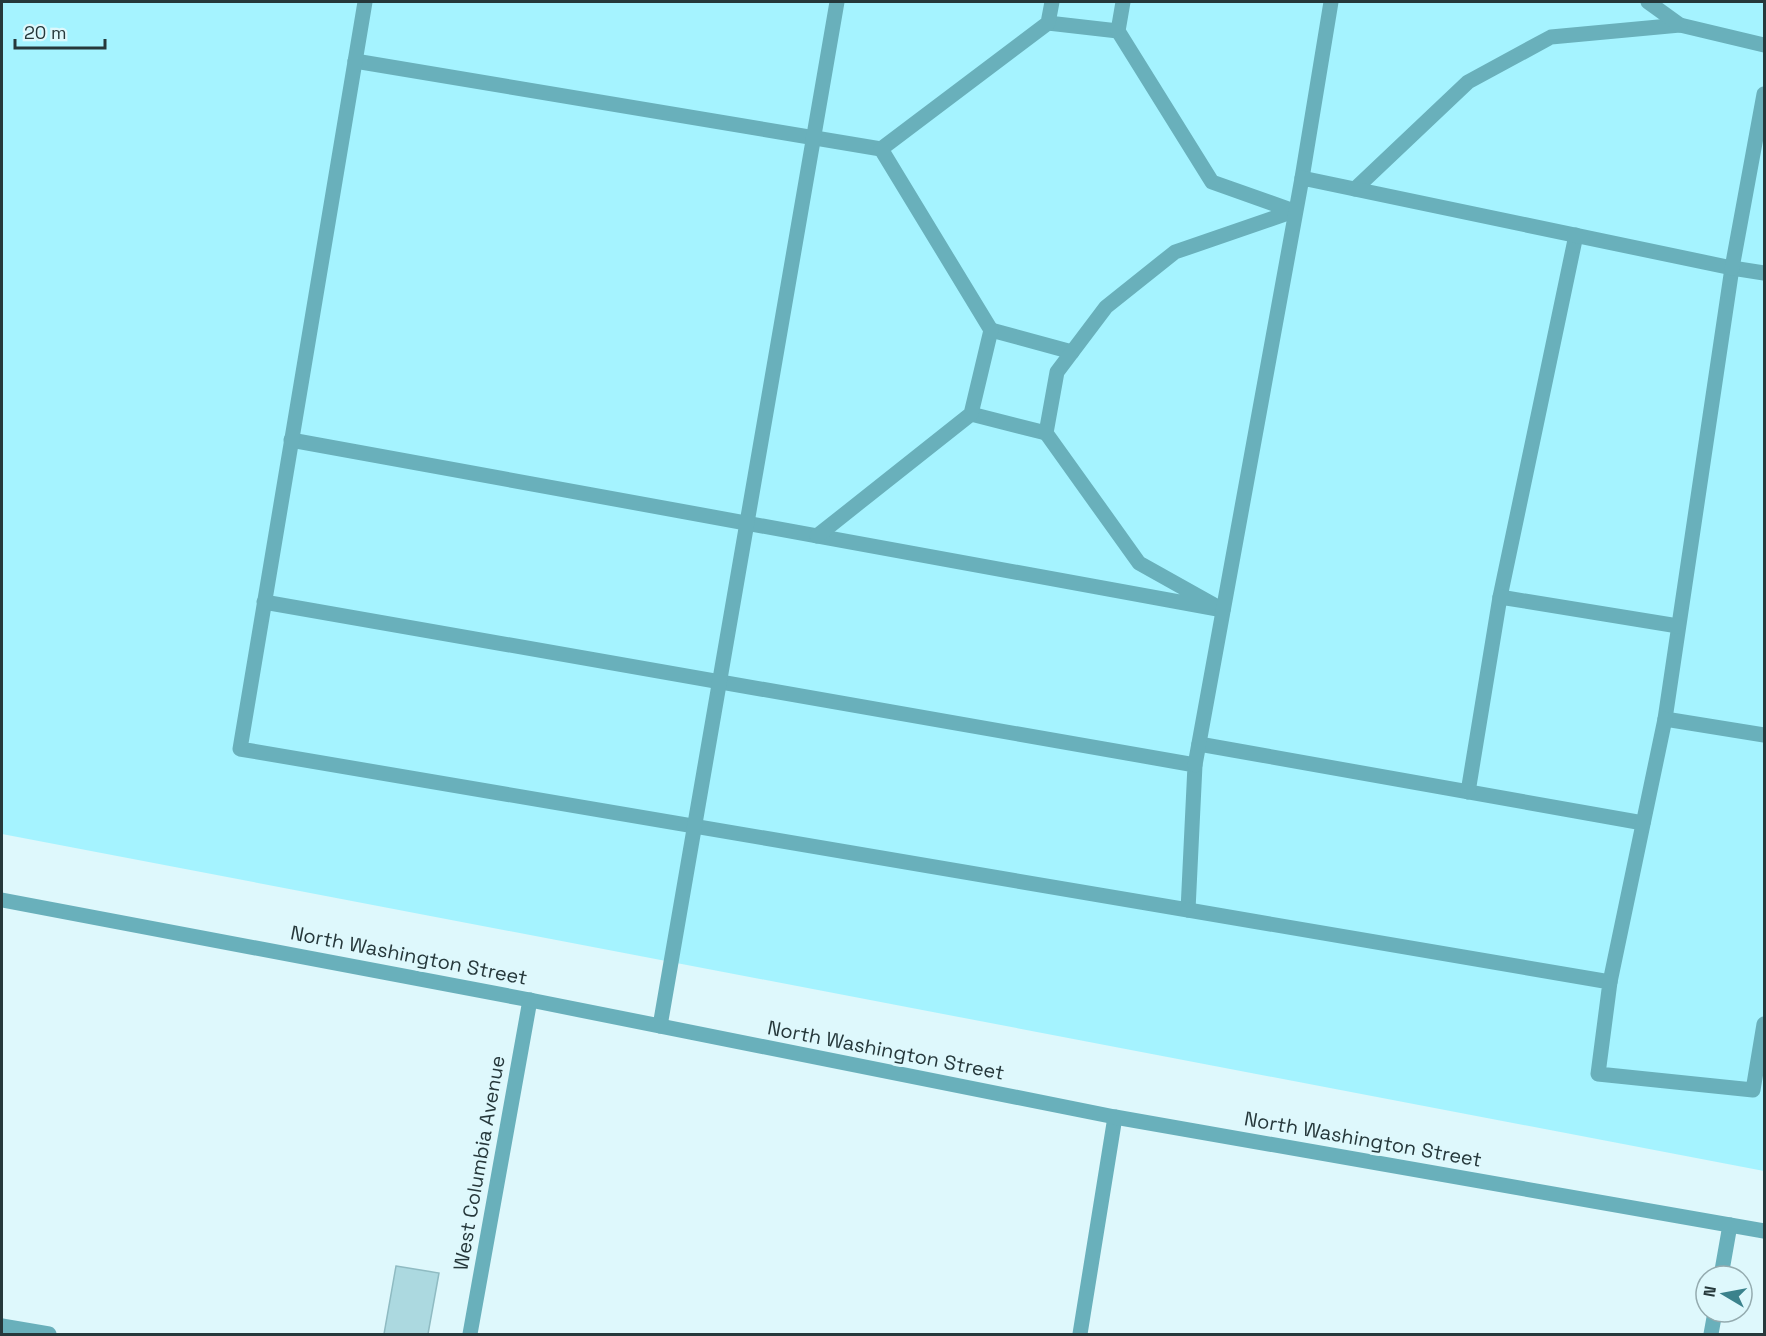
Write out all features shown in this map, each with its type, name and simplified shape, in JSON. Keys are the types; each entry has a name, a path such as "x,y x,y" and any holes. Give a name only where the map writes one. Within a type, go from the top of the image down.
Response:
{"street":[{"path":"365,2 240,749 1610,982"},
{"path":"660,1026 837,2"},
{"path":"355,61 882,149 1048,23 1052,2"},
{"path":"1123,2 1118,31 1212,182 1294,211"},
{"path":"1188,910 1195,765 1294,211 1302,178 1331,2"},
{"path":"1648,2 1680,25"},
{"path":"1048,23 1118,31"},
{"path":"1355,189 1468,82 1551,37 1680,25 1764,45"},
{"path":"1764,94 1732,268 1665,719 1610,982 1598,1074 1753,1090 1764,1024"},
{"path":"882,149 991,330 1072,352"},
{"path":"1302,178 1764,273"},
{"path":"1046,433 1057,372 1106,307 1174,252 1294,211"},
{"path":"1468,792 1500,597 1576,235"},
{"path":"817,536 971,414 991,330"},
{"path":"971,414 1046,433 1139,563 1223,610"},
{"path":"291,440 1223,610"},
{"path":"1500,597 1678,626"},
{"path":"264,602 1195,765"},
{"path":"1665,719 1764,735"},
{"path":"1199,744 1643,823"},
{"name":"North Washington Street","path":"2,900 530,1000 1115,1117 1764,1231"},
{"name":"West Columbia Avenue","path":"470,1335 530,1000"},
{"path":"1080,1335 1115,1117"},
{"path":"1723,1264 1730,1225"},
{"path":"2,1326 49,1335"}],"shaded area":[{"path":"2,2 1764,2 1764,1171 2,834"}],"building":[{"path":"396,1266 439,1273 428,1334 384,1334"}]}
